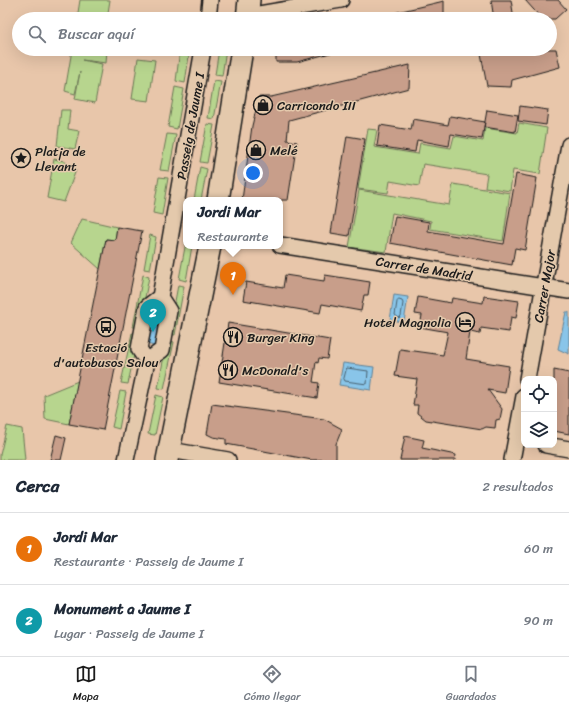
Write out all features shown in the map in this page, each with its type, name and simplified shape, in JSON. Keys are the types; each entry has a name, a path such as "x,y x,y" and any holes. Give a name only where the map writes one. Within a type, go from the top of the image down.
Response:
{"street":[{"path":"209,12 210,0"},
{"path":"248,12 341,0"},
{"name":"Passeig de Jaume I","path":"160,297 202,56"},
{"path":"218,197 241,56"},
{"name":"Carrer Major","path":"528,376 543,287 566,181 569,145"},
{"name":"Carrer de Madrid","path":"283,245 569,291"},
{"path":"209,249 168,455 228,460"},
{"path":"126,460 147,361 162,350 169,311 160,297 147,307 139,349 147,361"},
{"path":"512,460 520,440 523,412"},
{"path":"557,447 569,449"}],"green space":[{"path":"80,0 110,0 108,12 78,12"},
{"path":"71,56 106,56 106,63 82,60 102,64 95,103 75,99 80,72 75,94 65,91"},
{"path":"179,56 189,56 185,83 176,81"},
{"path":"218,56 225,56 222,76 215,75"},
{"path":"138,58 155,60 149,101 132,99"},
{"path":"214,81 221,82 214,119 208,118"},
{"path":"175,87 184,89 177,129 168,127"},
{"path":"61,110 70,110 68,129 79,131 75,149 57,146"},
{"path":"519,123 547,128 540,174 513,170 510,191 485,187 487,174 423,164 419,186 390,181 388,193 358,189 368,129 377,130 374,147 418,154 420,143 451,148 454,136 483,141 485,128 517,133"},
{"path":"207,124 214,125 207,163 200,162"},
{"path":"167,134 176,135 169,171 160,170"},
{"path":"54,159 64,161 76,170 64,202 47,198"},
{"path":"200,167 207,169 202,197 195,197"},
{"path":"159,177 168,178 162,215 153,213"},
{"path":"453,184 510,193 503,241 430,229 431,221 392,213 386,252 349,247 359,190 449,205"},
{"path":"82,219 117,227 115,240 106,239 100,269 71,243"},
{"path":"150,235 156,237 150,270 144,269"},
{"path":"185,249 191,249 186,281 179,279"},
{"path":"143,275 149,277 139,328 133,327"},
{"path":"178,285 184,286 175,335 169,334"},
{"path":"132,333 138,335 128,384 121,383"},
{"path":"167,340 174,342 164,389 158,388"},
{"path":"78,381 69,424 45,419 44,395"},
{"path":"120,391 126,392 119,429 112,427"},
{"path":"156,395 163,397 155,435 148,434"},
{"path":"7,426 22,429 25,460 0,460"}],"water":[{"path":"394,295 408,297 404,322 390,320"},
{"path":"566,312 569,312 569,354 558,349"},
{"path":"151,320 160,322 155,346 146,344"},
{"path":"343,363 374,367 371,390 339,385"}],"building":[{"path":"491,0 511,0 513,12 493,12"},
{"path":"525,0 558,0 566,9 557,17 557,12 536,12"},
{"path":"444,1 444,12 398,12"},
{"path":"557,54 560,67 512,80 511,87 487,86 481,56 557,56"},
{"path":"276,56 319,56 297,62 276,62"},
{"path":"410,65 409,88 289,120 287,140 297,142 288,200 283,200 283,197 242,197 252,126 259,97 271,97"},
{"path":"520,106 548,110 546,125 518,121"},
{"path":"487,110 518,115 515,132 484,127"},
{"path":"450,116 485,122 482,139 451,134 449,146 417,140 415,152 377,146 380,125 411,130 413,119 448,125"},
{"path":"347,136 365,139 349,236 331,233"},
{"path":"516,174 537,178 525,250 515,248 512,265 390,243 395,216 429,222 428,231 504,244"},
{"name":"Estació d'autobusos Salou","path":"117,227 142,231 103,430 69,424 106,239 115,240"},
{"path":"285,275 324,281 325,275 370,282 368,295 364,295 361,311 322,304 320,313 243,300 246,282 283,288"},
{"path":"484,296 519,301 516,318 511,317 509,332 481,328 480,334 470,332 466,359 509,366 505,393 488,390 502,409 500,419 496,420 495,428 486,427 482,429 426,420 417,413 418,405 413,405 417,379 395,376 400,349 443,355 448,332 420,327 422,315 415,314 418,297 451,303 452,298 483,303"},
{"path":"228,323 330,340 327,359 319,358 318,363 316,362 313,382 319,383 317,398 219,382"},
{"path":"554,370 569,373 569,434 557,432 557,376 554,376"},
{"path":"212,404 324,419 342,429 336,444 336,459 312,460 226,444 226,439 213,437 207,434"},
{"path":"56,435 66,438 61,460 50,460"},
{"path":"405,436 424,440 422,448 456,455 455,460 400,460"}],"place":[{"name":"Carricondo III","path":"263,105"},
{"name":"Melé","path":"256,150"},
{"name":"Platja de Llevant","path":"21,158"},
{"name":"Jordi Mar","path":"233,295"},
{"name":"Hotel Magnolia","path":"465,322"},
{"name":"Estació d'autobusos Salou","path":"106,327"},
{"name":"Monument a Jaume I","path":"153,332"},
{"name":"Burger King","path":"233,337"},
{"name":"McDonald's","path":"228,370"}]}
